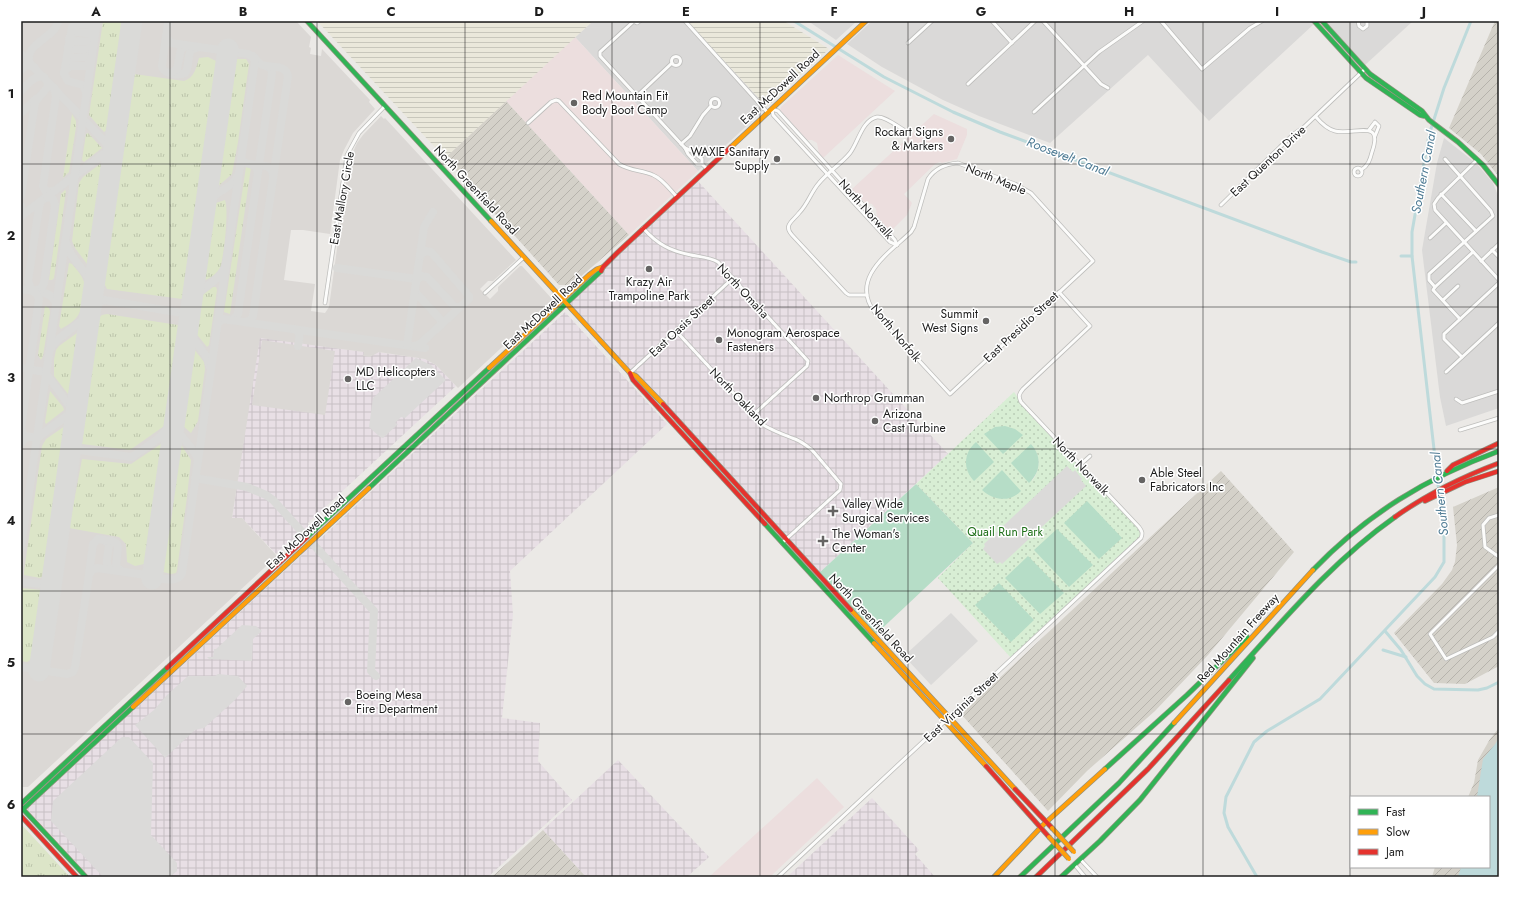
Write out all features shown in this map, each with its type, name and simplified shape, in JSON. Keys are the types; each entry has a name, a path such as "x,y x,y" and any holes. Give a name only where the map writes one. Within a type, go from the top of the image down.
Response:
{"main road":[{"name":"North Greenfield Road","path":"307,21 567,303 630,373 633,380 945,721 1074,865"},
{"name":"East McDowell Road","path":"22,808 600,273 604,267 643,228 866,21"},
{"path":"1314,21 1361,73 1385,92 1420,116 1424,116 1439,126 1477,160 1499,185"},
{"path":"1322,21 1365,69 1380,82 1422,111 1424,116"},
{"name":"East McDowell Road","path":"22,808 563,299 593,272 604,267"},
{"name":"North Greenfield Road","path":"630,373 636,376 1080,859"},
{"path":"459,396 463,400"},
{"path":"1445,473 1453,465 1499,443"},
{"name":"Red Mountain Freeway","path":"1020,877 1149,752 1324,558 1364,523 1422,484 1459,466 1499,451"},
{"path":"704,457 723,474 727,475"},
{"name":"Red Mountain Freeway","path":"1036,877 1148,769 1324,576 1345,556 1383,525 1413,505 1480,469 1499,463"},
{"path":"1432,496 1465,482 1499,471"},
{"path":"994,877 1046,822 1211,673 1293,591"},
{"path":"1061,877 1122,820 1148,791 1245,669 1263,643"},
{"path":"22,808 86,877"},
{"path":"21,816 77,877"}],"street":[{"path":"640,21 637,23 633,21 600,52 600,56 685,148 697,164 702,164"},
{"path":"685,21 768,113"},
{"path":"908,43 932,21"},
{"path":"992,21 1012,43"},
{"path":"968,84 1035,21"},
{"path":"1042,21 1101,84 1108,88"},
{"path":"1034,112 1084,65 1108,45 1121,38 1143,21"},
{"path":"1161,21 1202,69 1250,28 1262,21"},
{"path":"1358,21 1358,26 1363,29 1367,26 1367,21"},
{"path":"637,96 672,63"},
{"name":"East Quenton Drive","path":"1221,205 1280,147 1316,117 1365,69"},
{"path":"528,123 551,102 556,100 563,104 619,164 628,169 652,174 677,197"},
{"name":"East Mallory Circle","path":"325,302 347,155 359,132 385,106"},
{"path":"681,144 690,136 703,115 711,106"},
{"name":"North Norwalk","path":"897,245 890,242 865,215 830,172 778,111 772,109 773,115 830,172 869,211 895,240 897,245"},
{"path":"830,172 851,152 864,127 871,120 877,117 885,119 904,130"},
{"name":"East Quenton Drive","path":"1316,117 1328,128 1335,131 1369,130 1375,122 1377,123 1378,126 1375,136 1376,142 1368,164 1361,170"},
{"path":"1369,130 1375,136"},
{"path":"685,148 692,151 702,159 702,164 707,169"},
{"path":"1445,159 1491,211 1493,216 1429,274 1429,280 1435,287 1434,290 1460,319"},
{"path":"1462,357 1444,339 1444,334 1499,281 1435,210 1434,204 1441,194 1477,160"},
{"name":"North Maple","path":"897,245 911,232 914,227 928,179 932,173 942,166 953,164 964,165 1024,188 1036,198 1093,260"},
{"name":"North Norfolk","path":"830,172 815,188 802,210 789,224 789,232 846,293 849,295 867,295 871,308 875,313 950,394"},
{"path":"1441,194 1476,231"},
{"path":"865,215 869,211"},
{"path":"1430,238 1446,222"},
{"name":"North Omaha","path":"643,228 653,239 668,248 680,253 714,260 733,278 808,361 808,364 753,415"},
{"path":"1481,261 1499,244"},
{"path":"867,295 868,280 873,268 897,245"},
{"path":"1492,250 1499,257"},
{"path":"1435,287 1473,252"},
{"path":"485,293 524,257"},
{"name":"East Presidio Street","path":"950,394 1093,260"},
{"name":"East Oasis Street","path":"630,373 733,278"},
{"path":"1443,300 1458,286"},
{"name":"North Norwalk","path":"1059,292 1090,326 1023,389 1018,397 1080,465 1139,526 1142,531 1142,535"},
{"path":"1446,372 1499,323"},
{"name":"North Oakland","path":"676,332 753,415 770,430 793,438 812,450 841,484 840,490 786,539"},
{"path":"1456,399 1462,403 1499,391"},
{"path":"1460,430 1499,418"},
{"path":"1080,465 1090,456"},
{"path":"1499,515 1489,518 1484,525 1485,547 1499,557"},
{"name":"East Virginia Street","path":"778,877 1135,544 1142,535"},
{"path":"782,543 786,539"},
{"path":"1499,565 1430,634 1446,659 1493,637 1499,631"},
{"name":"North Greenfield Road","path":"1080,859 1096,877"},
{"name":"North Greenfield Road","path":"1074,865 1085,877"}],"shaded area":[{"path":"21,21 296,21 311,37 309,47 311,48 310,54 321,56 322,49 370,100 369,102 375,109 353,133 340,160 330,234 303,230 291,230 284,280 315,284 311,311 325,313 329,307 349,161 357,143 381,116 384,119 385,118 516,260 493,281 488,281 480,289 490,299 498,291 498,287 520,266 522,266 553,300 458,388 436,365 425,359 379,352 370,357 363,356 364,352 260,338 232,518 242,518 277,556 28,787 21,787"},
{"path":"317,21 593,21 445,158"},
{"path":"593,21 687,21 767,107 698,171 575,37"},
{"path":"687,21 784,21 829,49 767,107"},
{"path":"808,21 857,21 836,40"},
{"path":"872,21 1311,21 1314,24 1209,121 1148,55 1050,143 979,116 943,100 882,67 847,44"},
{"path":"1325,21 1413,21 1365,65"},
{"path":"1495,21 1499,21 1499,177 1481,154 1449,128"},
{"path":"575,37 698,171 629,235 506,101"},
{"path":"838,55 895,91 823,158 819,154 817,143 812,140 807,140 780,110 781,107"},
{"path":"506,101 629,235 571,285 559,285 445,158"},
{"path":"934,114 967,129 967,135 957,159 935,164 904,194 912,203 907,215 890,232 877,217 876,209 872,204 865,203 852,189"},
{"path":"1444,138 1477,164 1493,183 1499,198 1499,408 1446,426 1440,397 1422,250 1437,163"},
{"path":"696,179 948,454 818,574 636,376 630,373 567,303"},
{"path":"565,312 667,424 510,571 513,615 502,718 540,723 538,761 572,800 488,877 90,877 27,809 304,553 295,542 290,540 276,554 242,518 232,518 259,337 425,359 436,365 456,386 308,523 310,528 320,539"},
{"path":"262,340 335,351 325,415 252,405"},
{"path":"416,358 431,365 446,380 405,418 401,417 395,423 398,424 383,438 380,437 369,427 373,398"},
{"path":"1067,466 1073,472 1075,470 1086,486 1002,564 1000,562 997,564 983,549 985,546 984,544"},
{"path":"1221,471 1294,552 1208,655 1155,711 1087,771 1048,811 961,714"},
{"path":"1499,487 1499,666 1465,684 1434,683 1394,633 1442,584 1452,570 1455,562 1457,545 1453,507"},
{"path":"951,613 978,641 931,685 904,656"},
{"path":"242,625 256,626 262,631 253,639 252,661 209,659 207,657 213,657 214,649 216,649"},
{"path":"218,674 238,676 247,686 235,700 204,728 195,730 165,758 135,725 154,710 167,695 188,676 215,676"},
{"path":"1499,728 1499,877 1432,877 1435,868 1490,868 1490,796 1468,796 1474,783 1478,760 1490,739"},
{"path":"122,737 129,737 153,763 151,835 177,863 177,871 170,877 103,877 51,821 53,801"},
{"path":"618,760 709,857 687,877 676,877 674,875 669,877 586,877 543,830"},
{"path":"817,778 844,807 772,875 773,877 709,877"},
{"path":"872,798 919,850 915,854 935,877 787,877"},
{"path":"543,830 586,877 492,877"}],"green space":[{"path":"103,21 123,21 107,130 104,132 89,115"},
{"path":"208,57 216,61 217,70 185,296 182,299 107,289 104,283 134,74 184,81 193,75 199,58"},
{"path":"236,59 246,59 249,64 238,142 232,174 216,188 233,64"},
{"path":"72,114 76,121 76,127 69,172 63,178"},
{"path":"88,133 102,148 84,162 82,160 86,134"},
{"path":"100,164 102,165 89,262 87,264 75,248 72,241 79,183 83,177"},
{"path":"246,167 251,167 230,314 224,312"},
{"path":"65,190 54,278 49,280 61,194"},
{"path":"225,200 226,234 220,268 213,276 203,281 213,207 216,203"},
{"path":"69,263 72,264 82,277 85,284 85,290 79,313 71,323 61,329 59,326"},
{"path":"213,287 216,287 217,290 209,345 207,347 195,332 200,297"},
{"path":"45,306 49,308 50,312 43,356 41,360 38,355"},
{"path":"107,314 178,325 180,327 167,424 130,450 82,444 98,318"},
{"path":"77,333 78,335 70,392 68,394 54,376 54,360 56,350 59,346"},
{"path":"194,349 204,362 205,369 198,421 191,433 182,425 192,351"},
{"path":"50,391 64,410 46,424 45,422"},
{"name":"Quail Run Park","path":"1014,392 1021,402 1139,527 1142,535 1012,659 938,578 973,543 916,484","holes":["1031,444 1039,462 1037,472 1032,481"]},
{"path":"65,426 44,575 40,578 24,575 42,446 46,439"},
{"path":"1005,426 1015,429 1023,435 1003,454 984,434 995,427"},
{"path":"164,442 148,555 144,564 135,566 127,562 126,544 119,537 69,528 82,459 131,464"},
{"path":"976,442 994,462 974,481 970,477 966,467 966,462 969,451"},
{"path":"180,443 191,460 177,570 176,573 171,574 163,572 161,568"},
{"path":"1031,444 1037,454 1039,464 1036,474 1029,483 1011,463"},
{"path":"1002,470 1021,491 1006,499 996,498 982,490"},
{"path":"916,484 973,543 874,636 818,574"},
{"path":"1087,501 1122,538 1099,559 1064,523"},
{"path":"1057,529 1093,565 1069,587 1034,550"},
{"path":"1028,556 1064,593 1040,614 1005,578"},
{"path":"999,583 1034,620 1011,642 975,605"},
{"path":"21,588 41,590 32,659 27,662 21,661"},
{"path":"22,825 70,877 21,877"}],"water":[{"path":"1499,736 1499,877 1458,877 1461,868 1490,868 1490,796 1477,796 1483,759 1496,743"}],"waterway":[{"name":"Roosevelt Canal","path":"794,21 884,77 953,112 1000,132 1322,252 1351,262 1356,262"},
{"name":"Southern Canal","path":"1257,877 1228,827 1224,813 1226,797 1254,742 1267,731 1320,699 1435,577 1444,562 1444,537 1412,256 1412,232 1429,135 1444,88 1471,21"},
{"name":"Roosevelt Canal","path":"1401,256 1412,256"},
{"path":"1385,631 1401,650 1417,676 1425,684 1434,689 1478,690 1487,688 1499,682"},
{"path":"1383,650 1406,657"}],"taxiway":[{"path":"30,64 29,57 31,51 52,32 58,21"},
{"path":"86,92 83,85 68,81 64,74 72,27 77,24 91,25 96,21"},
{"path":"21,548 97,21"},
{"path":"153,577 173,579 177,578 182,573 255,61 253,57 248,54 171,43 166,37 168,21"},
{"path":"69,39 73,34 78,32 91,33 96,26"},
{"path":"68,47 74,41 90,41 95,34"},
{"path":"166,36 162,66 168,73 185,73 188,66 190,52 196,48"},
{"path":"67,56 71,50 86,50 93,44"},
{"path":"171,73 177,69 181,49 187,46"},
{"path":"66,63 71,58 88,57 92,52"},
{"path":"21,54 110,147 112,158"},
{"path":"246,322 251,320 253,316 288,76 287,72 281,68 262,65 253,56"},
{"path":"64,72 70,66 86,66 91,60"},
{"path":"21,70 27,65 34,67"},
{"path":"258,172 272,74 271,68 266,66"},
{"path":"21,91 37,77 44,77"},
{"path":"21,196 35,102 47,88 47,81"},
{"path":"54,88 56,96 43,186 46,192 54,191"},
{"path":"21,113 36,99"},
{"path":"21,217 109,150 115,139"},
{"path":"241,158 248,164 268,167 272,170 273,175"},
{"path":"229,320 234,319 238,314 258,172 256,167 252,165"},
{"path":"205,208 211,198 231,184 238,175"},
{"path":"33,291 41,289 44,283 55,205 53,199 49,197 45,198"},
{"path":"37,292 31,289 28,281 41,201"},
{"path":"21,206 21,214"},
{"path":"407,345 424,227 433,212"},
{"path":"66,242 70,253 94,287 98,299 182,313 188,310 191,304"},
{"path":"414,346 420,344 469,299 469,296 431,252 425,251 420,256"},
{"path":"337,268 416,279"},
{"path":"192,299 218,278 224,269"},
{"path":"416,281 421,276 427,277 455,307 460,307"},
{"path":"21,289 47,294 54,299 56,304"},
{"path":"415,290 441,320 441,325"},
{"path":"21,428 39,299 37,294 33,291"},
{"path":"50,349 56,341 90,314 95,304 102,301"},
{"path":"182,313 188,319 188,324"},
{"path":"217,324 223,319 425,348"},
{"path":"294,329 297,330 299,334 298,346"},
{"path":"188,331 206,356 210,367"},
{"path":"21,368 45,372 76,415"},
{"path":"21,427 25,436 37,438 76,409"},
{"path":"175,420 178,431 193,450 198,460"},
{"path":"71,449 132,457 159,438 175,420"},
{"path":"21,444 23,440 28,437"},
{"path":"195,478 247,487 266,495 273,500 374,611 371,671 376,676"},
{"path":"89,574 93,544 98,539 112,541 117,544 116,566 121,571"},
{"path":"104,540 109,544 107,565 111,570"},
{"path":"21,667 67,674 73,672 89,575 92,570 97,568 153,576"},
{"path":"21,582 52,585"}],"runway":[{"path":"39,671 132,21"},
{"path":"152,579 228,49"}],"traffic: fast":[{"path":"307,21 491,221"},
{"path":"1314,21 1366,78 1420,115 1424,116"},
{"path":"1322,21 1370,74 1422,111 1429,120 1458,142 1483,165 1499,185"},
{"path":"369,488 601,271"},
{"path":"307,537 489,368"},
{"path":"1313,570 1355,532 1376,515 1399,500 1447,473 1499,451"},
{"path":"1229,680 1328,573 1349,553 1395,517"},
{"path":"765,524 874,643"},
{"path":"1105,769 1187,695 1247,637"},
{"path":"1061,877 1100,841 1140,800 1253,658"},
{"path":"21,804 167,668"},
{"path":"21,811 133,707"},
{"path":"1020,877 1119,783 1174,723"},
{"path":"21,807 86,877"}],"traffic: slow":[{"path":"731,147 866,21"},
{"path":"491,221 630,373 636,376 663,404"},
{"path":"489,368 589,275 597,269 603,267"},
{"path":"133,707 369,488"},
{"path":"1174,723 1313,570"},
{"path":"851,610 1015,789"},
{"path":"874,643 986,766"},
{"path":"994,877 1043,825 1105,769"},
{"path":"1052,828 1074,852"},
{"path":"1049,837 1069,859"}],"traffic: jam":[{"path":"601,271 617,253 731,147"},
{"path":"630,373 633,380 765,524"},
{"path":"663,404 851,610"},
{"path":"1447,471 1453,465 1499,443"},
{"path":"1395,517 1445,487 1499,463"},
{"path":"1425,501 1465,482 1499,471"},
{"path":"167,668 307,537"},
{"path":"1036,877 1148,769 1229,680"},
{"path":"986,766 1049,837"},
{"path":"1015,789 1052,828"},
{"path":"21,816 77,877"}],"place":[{"name":"Red Mountain Fit Body Boot Camp","path":"574,103"},
{"name":"Rockart Signs & Markers","path":"951,139"},
{"name":"WAXIE Sanitary Supply","path":"777,159"},
{"name":"Krazy Air Trampoline Park","path":"649,269"},
{"name":"Summit West Signs","path":"986,321"},
{"name":"Monogram Aerospace Fasteners","path":"719,340"},
{"name":"MD Helicopters LLC","path":"348,379"},
{"name":"Northrop Grumman","path":"816,398"},
{"name":"Arizona Cast Turbine","path":"875,421"},
{"name":"Able Steel Fabricators Inc","path":"1142,480"},
{"name":"Valley Wide Surgical Services","path":"833,511"},
{"name":"The Woman's Center","path":"823,541"},
{"name":"Boeing Mesa Fire Department","path":"348,702"}]}
